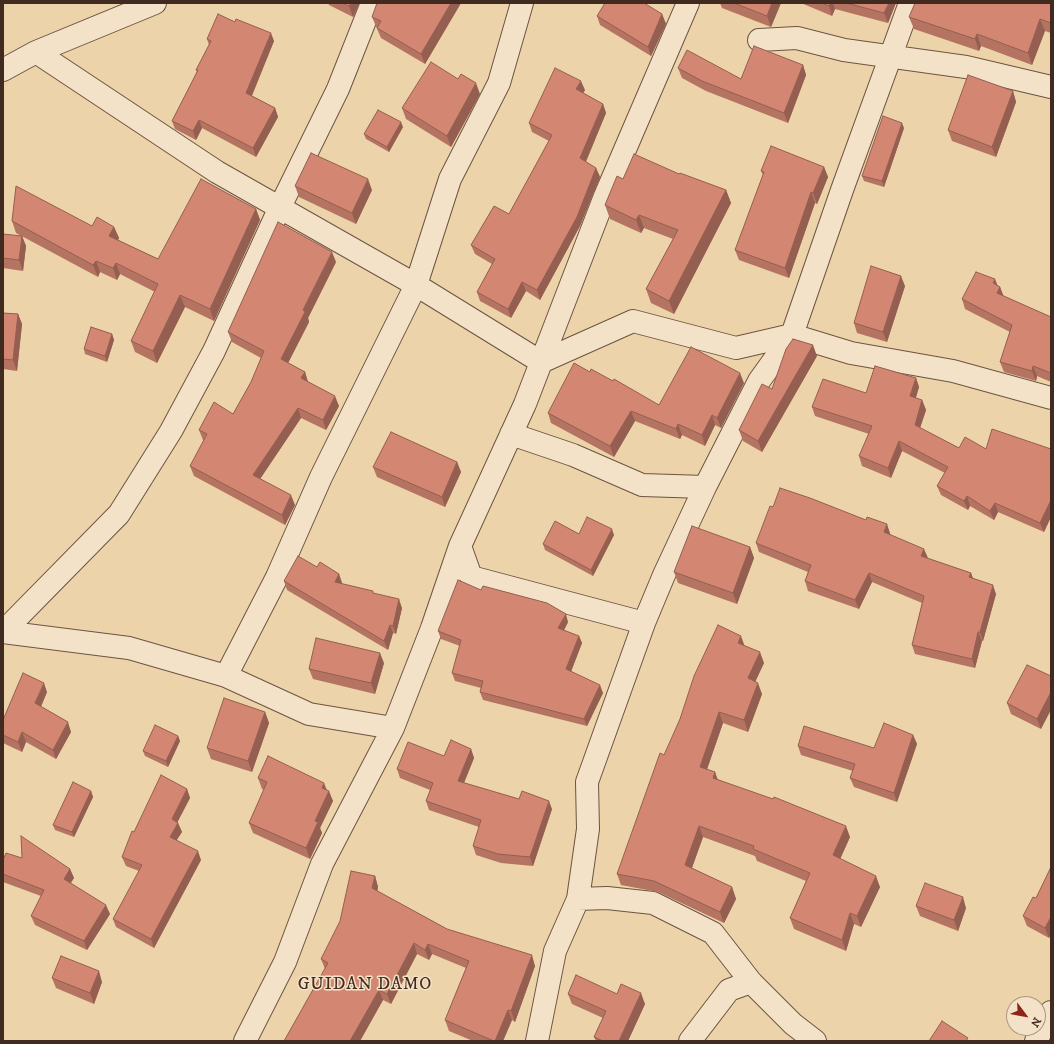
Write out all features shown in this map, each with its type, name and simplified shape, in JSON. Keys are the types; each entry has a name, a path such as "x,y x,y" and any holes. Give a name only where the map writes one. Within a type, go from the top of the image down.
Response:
{"street":[{"path":"3,632 119,514 172,431 214,351 280,207 338,89 372,3"},
{"path":"226,676 277,577 321,477 416,285 450,179 499,83 522,3"},
{"path":"245,1041 285,962 322,864 393,728 432,628 460,546 525,404 605,196 688,3"},
{"path":"537,1041 555,951 578,899 588,829 587,782 644,623 664,575 705,487 759,381 792,335 910,3"},
{"path":"3,70 36,52 147,5"},
{"path":"759,40 797,38 844,50 891,58 966,67 1051,87"},
{"path":"36,52 217,172 416,285 541,362"},
{"path":"541,362 633,321 736,348 792,335 851,353 953,371 1051,398"},
{"path":"511,434 573,456 642,485 705,487"},
{"path":"460,546 471,577 644,623"},
{"path":"3,632 129,648 226,676 309,714 393,728"},
{"path":"578,899 607,898 653,904 714,933 751,982 793,1024 815,1041"},
{"path":"690,1041 729,990 751,982"},
{"path":"1036,1041 1051,1012"}],"building":[{"path":"342,3 351,3 349,6"},
{"path":"377,3 451,3 421,54 377,28 381,21 372,17"},
{"path":"605,3 644,3 662,14 648,47 597,16"},
{"path":"734,3 772,3 767,16"},
{"path":"822,3 830,3 829,6"},
{"path":"846,3 889,3 884,13"},
{"path":"915,3 1051,3 1051,23 1040,19 1028,53 977,34 975,39 909,17"},
{"path":"218,14 235,22 236,19 271,33 246,93 275,108 253,148 199,120 193,131 172,121 211,41 207,39"},
{"path":"754,46 803,65 784,113 702,81 678,68 687,50 741,79"},
{"path":"431,62 458,79 461,74 476,83 447,136 402,108"},
{"path":"555,68 581,81 576,89 603,104 580,158 596,168 577,217 537,290 522,282 508,309 477,292 495,259 471,245 494,206 509,214 552,135 529,123"},
{"path":"968,75 1013,91 992,147 948,130"},
{"path":"378,110 401,122 387,147 364,134"},
{"path":"883,116 902,123 882,181 862,176"},
{"path":"771,146 824,167 813,193 811,192 785,268 735,250 764,172 761,171"},
{"path":"311,153 368,179 352,213 295,186"},
{"path":"634,154 679,174 680,173 726,190 669,301 646,289 678,230 639,215 636,220 605,205 617,176 623,179"},
{"path":"201,179 256,209 210,309 180,295 153,351 131,341 158,284 116,263 113,268 96,261 93,265 12,221 16,186 92,226 97,217 114,227 109,236 158,259"},
{"path":"278,222 332,252 303,310 305,312 281,359 305,372 301,378 335,396 323,420 298,408 253,475 291,495 282,515 190,466 207,434 199,430 214,402 233,414 251,382 264,351 228,332"},
{"path":"3,234 22,236 19,260 3,258"},
{"path":"871,266 901,276 883,332 854,323"},
{"path":"976,272 995,279 993,283 1000,287 997,293 1051,317 1051,373 1033,366 1032,371 1000,362 1012,325 962,299"},
{"path":"3,313 18,314 13,360 3,359"},
{"path":"91,327 112,334 105,356 84,349"},
{"path":"793,339 813,345 758,441 739,430 762,384 772,389 786,349"},
{"path":"691,347 740,373 717,418 712,415 702,435 678,424 676,429 631,411 610,446 548,413 574,363 590,372 591,369 613,381 614,379 659,405"},
{"path":"875,366 916,378 910,396 922,400 915,425 959,448 965,437 986,449 992,429 1051,449 1051,500 1040,523 995,503 990,511 967,496 964,501 937,486 948,467 899,441 888,468 859,456 872,426 812,407 823,379 866,393"},
{"path":"391,432 457,462 442,497 373,467"},
{"path":"780,488 866,520 867,517 887,524 884,532 924,549 921,556 971,573 969,577 993,585 980,632 978,632 972,659 912,645 924,596 869,573 855,600 805,581 811,565 756,543 770,506 773,507"},
{"path":"587,517 612,529 591,570 543,544 555,521 579,534"},
{"path":"692,526 750,547 733,593 674,572"},
{"path":"298,556 317,567 320,562 339,574 335,582 399,599 393,626 390,625 384,641 284,581"},
{"path":"458,580 481,590 483,586 547,603 566,614 558,628 579,636 566,669 600,685 584,719 480,692 483,681 452,673 461,640 438,631"},
{"path":"718,625 741,636 738,643 760,652 748,678 758,683 744,720 719,712 700,767 715,772 713,778 773,799 774,797 846,826 833,855 876,876 857,916 850,913 842,940 790,918 810,873 753,849 754,846 699,826 685,865 732,887 720,912 654,881 617,874 660,753 664,755 680,719 694,676"},
{"path":"316,638 380,653 371,683 309,669"},
{"path":"1027,665 1051,676 1051,692 1037,719 1007,703"},
{"path":"23,673 44,683 35,703 68,722 53,750 22,732 18,742 3,735 3,720"},
{"path":"224,698 265,712 248,761 207,748"},
{"path":"884,723 913,735 894,793 850,778 855,764 798,746 804,726 874,748"},
{"path":"155,725 178,736 166,761 143,751"},
{"path":"451,740 471,749 458,781 519,799 522,791 549,801 530,857 498,854 473,846 481,820 426,801 433,783 397,769 408,742 444,756"},
{"path":"268,756 324,783 322,788 329,791 315,821 318,822 306,848 249,823 267,782 258,778"},
{"path":"161,775 187,789 172,819 178,823 170,837 198,851 151,939 113,919 142,865 122,857 132,831 134,832"},
{"path":"73,782 91,791 72,832 53,825"},
{"path":"21,836 70,869 64,879 106,905 84,941 31,916 44,890 3,874 3,860 6,853 22,858"},
{"path":"1051,867 1051,917 1045,928 1023,916 1033,897 1036,898"},
{"path":"351,871 375,876 372,888 447,929 532,955 511,1011 508,1010 495,1041 445,1020 469,961 428,944 425,950 414,943 387,994 379,990 350,1041 284,1041 328,963 321,959 340,921"},
{"path":"925,883 963,897 954,920 916,906"},
{"path":"61,956 99,971 90,993 52,978"},
{"path":"576,975 617,994 621,984 641,993 619,1041 603,1041 594,1037 606,1011 568,994"},
{"path":"942,1021 968,1038 966,1041 929,1041"}],"district":[{"name":"GUIDAN DAMO","path":"365,985"}]}
